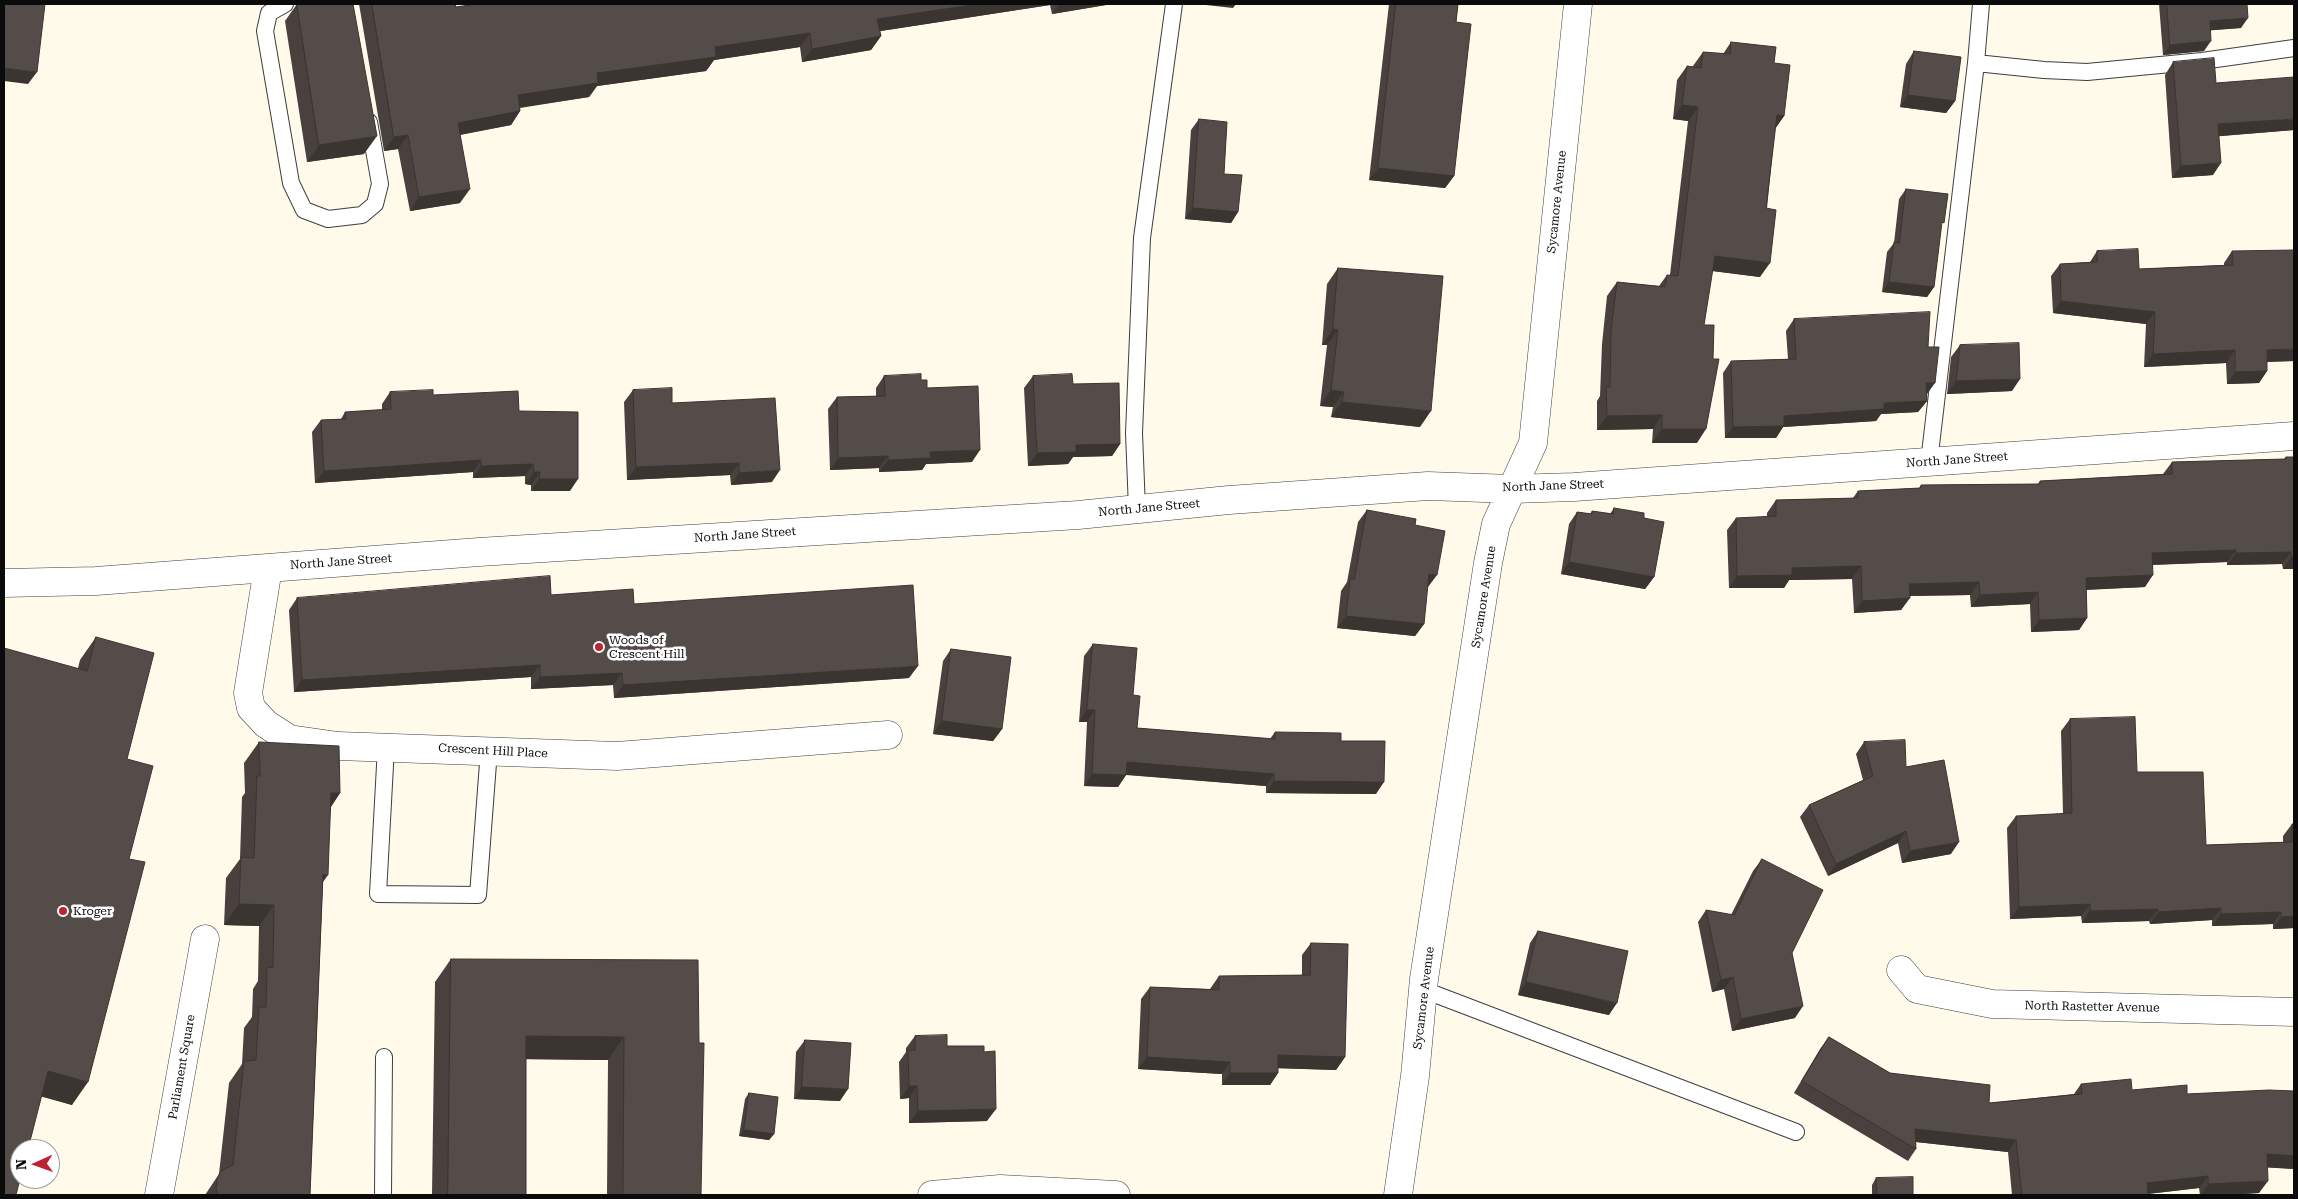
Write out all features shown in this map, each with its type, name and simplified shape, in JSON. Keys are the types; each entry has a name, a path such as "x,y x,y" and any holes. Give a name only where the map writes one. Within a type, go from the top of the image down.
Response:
{"street":[{"name":"Sycamore Avenue","path":"1398,1195 1415,1076 1424,990 1488,563 1496,524 1532,443 1578,4"},
{"name":"North Jane Street","path":"4,583 96,581 479,552 1137,509 1229,500 1428,486 1512,489 2294,436"},
{"name":"Crescent Hill Place","path":"268,568 248,693 251,708 266,724 289,739 338,746 386,746 617,756 888,735"},
{"name":"Parliament Square","path":"159,1195 205,939"},
{"name":"North Rastetter Avenue","path":"1902,970 1917,990 1992,1004 2294,1012"},
{"path":"932,1195 1000,1189 1116,1195"}],"lane":[{"path":"285,4 269,13 266,31 291,183 304,210 328,219 362,215 375,204 380,184 366,108"},
{"path":"1137,509 1134,433 1142,238 1174,4"},
{"path":"1930,462 1976,63 1981,4"},
{"path":"1976,63 2087,72 2202,61 2294,48"},
{"path":"386,746 378,894 478,895 489,750"},
{"path":"1424,990 1796,1132"},
{"path":"383,1195 384,1057"}],"building":[{"path":"4,4 45,4 37,72 4,68"},
{"path":"297,4 353,4 377,136 319,145"},
{"path":"372,4 455,4 456,7 477,4 979,4 877,19 881,36 812,49 810,33 715,47 716,57 597,73 598,83 518,95 520,111 458,123 470,189 419,197 408,135 394,137"},
{"path":"1396,4 1458,4 1456,22 1471,24 1454,176 1378,168"},
{"path":"2167,4 2247,4 2248,18 2210,21 2211,41 2170,45"},
{"path":"1731,42 1776,47 1774,63 1790,65 1784,116 1777,115 1766,208 1776,210 1770,263 1715,256 1704,325 1714,325 1713,359 1719,359 1706,429 1662,429 1662,415 1607,416 1606,387 1610,387 1611,330 1617,282 1665,287 1667,275 1678,276 1698,107 1682,105 1687,66 1701,68 1703,52 1730,54"},
{"path":"1914,51 1961,57 1955,101 1908,95"},
{"path":"2214,58 2216,83 2294,77 2294,119 2218,124 2221,163 2181,166 2173,62"},
{"path":"1199,119 1227,122 1224,174 1242,175 1238,212 1193,208"},
{"path":"1906,189 1948,194 1944,223 1942,222 1934,287 1889,282 1894,242 1899,243"},
{"path":"2138,249 2139,269 2233,265 2232,251 2294,250 2294,349 2267,350 2267,371 2235,372 2235,350 2153,354 2155,312 2061,301 2060,264 2097,262 2097,251"},
{"path":"1338,268 1443,276 1431,411 1342,402 1344,392 1331,390 1338,330 1333,329"},
{"path":"1930,312 1928,347 1939,347 1935,383 1926,383 1927,401 1884,403 1884,409 1784,416 1784,426 1733,427 1731,361 1796,359 1794,319"},
{"path":"2019,343 2020,379 1956,381 1960,345"},
{"path":"921,374 921,380 927,380 927,388 978,386 980,450 930,452 931,458 888,460 888,456 838,458 837,397 885,396 884,376"},
{"path":"1072,374 1073,384 1119,383 1120,444 1076,445 1076,452 1037,453 1033,376"},
{"path":"672,388 672,403 775,398 780,470 739,473 739,463 636,467 633,390"},
{"path":"433,390 433,395 518,391 519,411 578,412 578,479 539,479 540,472 534,472 533,464 481,466 481,460 324,471 321,420 346,419 345,412 391,409 390,392"},
{"path":"2286,457 2294,457 2294,557 2291,557 2291,552 2236,553 2236,550 2152,553 2153,575 2086,578 2087,618 2039,620 2038,592 1980,595 1979,582 1909,584 1910,598 1862,601 1861,566 1792,568 1792,575 1737,576 1736,518 1776,516 1776,500 1858,498 1858,491 1921,488 1921,485 2040,484 2040,481 2172,474 2172,462 2286,459"},
{"path":"1614,508 1644,513 1644,518 1664,522 1654,577 1569,562 1577,512 1592,514 1592,511 1613,514"},
{"path":"1367,510 1416,519 1415,525 1445,531 1437,575 1429,574 1424,624 1346,616 1350,579 1354,579"},
{"name":"Woods of Crescent Hill","path":"550,576 551,595 633,589 634,604 913,585 918,666 623,685 622,673 540,677 540,665 302,680 297,598"},
{"name":"Kroger","path":"96,637 154,653 127,759 153,766 129,859 145,862 88,1082 48,1071 31,1139 10,1139 10,1189 18,1189 16,1195 4,1195 4,648 87,671"},
{"path":"1093,644 1137,648 1133,695 1140,696 1137,728 1275,739 1275,732 1341,733 1341,741 1385,741 1384,782 1274,781 1274,774 1127,762 1126,775 1092,774 1095,710 1087,710"},
{"path":"951,649 1011,657 1002,729 942,721"},
{"path":"2135,717 2137,772 2203,772 2206,845 2292,842 2292,824 2294,824 2294,916 2281,917 2281,912 2221,914 2221,908 2158,912 2158,909 2090,911 2090,904 2019,907 2016,816 2072,813 2070,719"},
{"path":"1905,740 1906,767 1944,760 1959,842 1910,851 1906,831 1836,864 1809,805 1873,776 1864,742"},
{"path":"259,742 339,746 340,793 331,793 328,875 323,874 310,1195 219,1195 216,1189 217,1179 221,1171 233,1165 244,1061 256,1060 259,1007 266,1007 267,967 273,968 274,905 239,904 241,857 254,858 257,776 260,776"},
{"path":"1762,859 1823,890 1792,953 1803,1006 1741,1019 1733,977 1721,980 1706,910 1734,915"},
{"path":"1538,931 1628,951 1617,1003 1526,982"},
{"path":"1311,943 1348,944 1345,1057 1278,1055 1278,1073 1230,1073 1230,1062 1147,1057 1150,987 1219,990 1219,976 1310,975"},
{"path":"451,959 698,960 699,1043 704,1043 701,1195 623,1195 624,1037 526,1036 526,1195 448,1195"},
{"path":"947,1035 947,1046 984,1046 984,1052 995,1051 996,1109 918,1111 917,1086 909,1086 908,1050 915,1050 915,1036"},
{"path":"1829,1037 1890,1073 1990,1085 1989,1103 2082,1094 2081,1084 2131,1079 2132,1090 2187,1085 2187,1094 2269,1090 2294,1091 2294,1156 2267,1154 2268,1181 2208,1184 2208,1176 2147,1183 2148,1195 2022,1195 2016,1140 1915,1129 1916,1149 1802,1081"},
{"path":"805,1040 851,1043 848,1089 802,1087"},
{"path":"749,1093 778,1097 774,1134 744,1130"},
{"path":"1913,1177 1913,1195 1877,1195 1876,1178"}],"place":[{"name":"Woods of Crescent Hill","path":"599,647"},
{"name":"Kroger","path":"63,911"}]}
